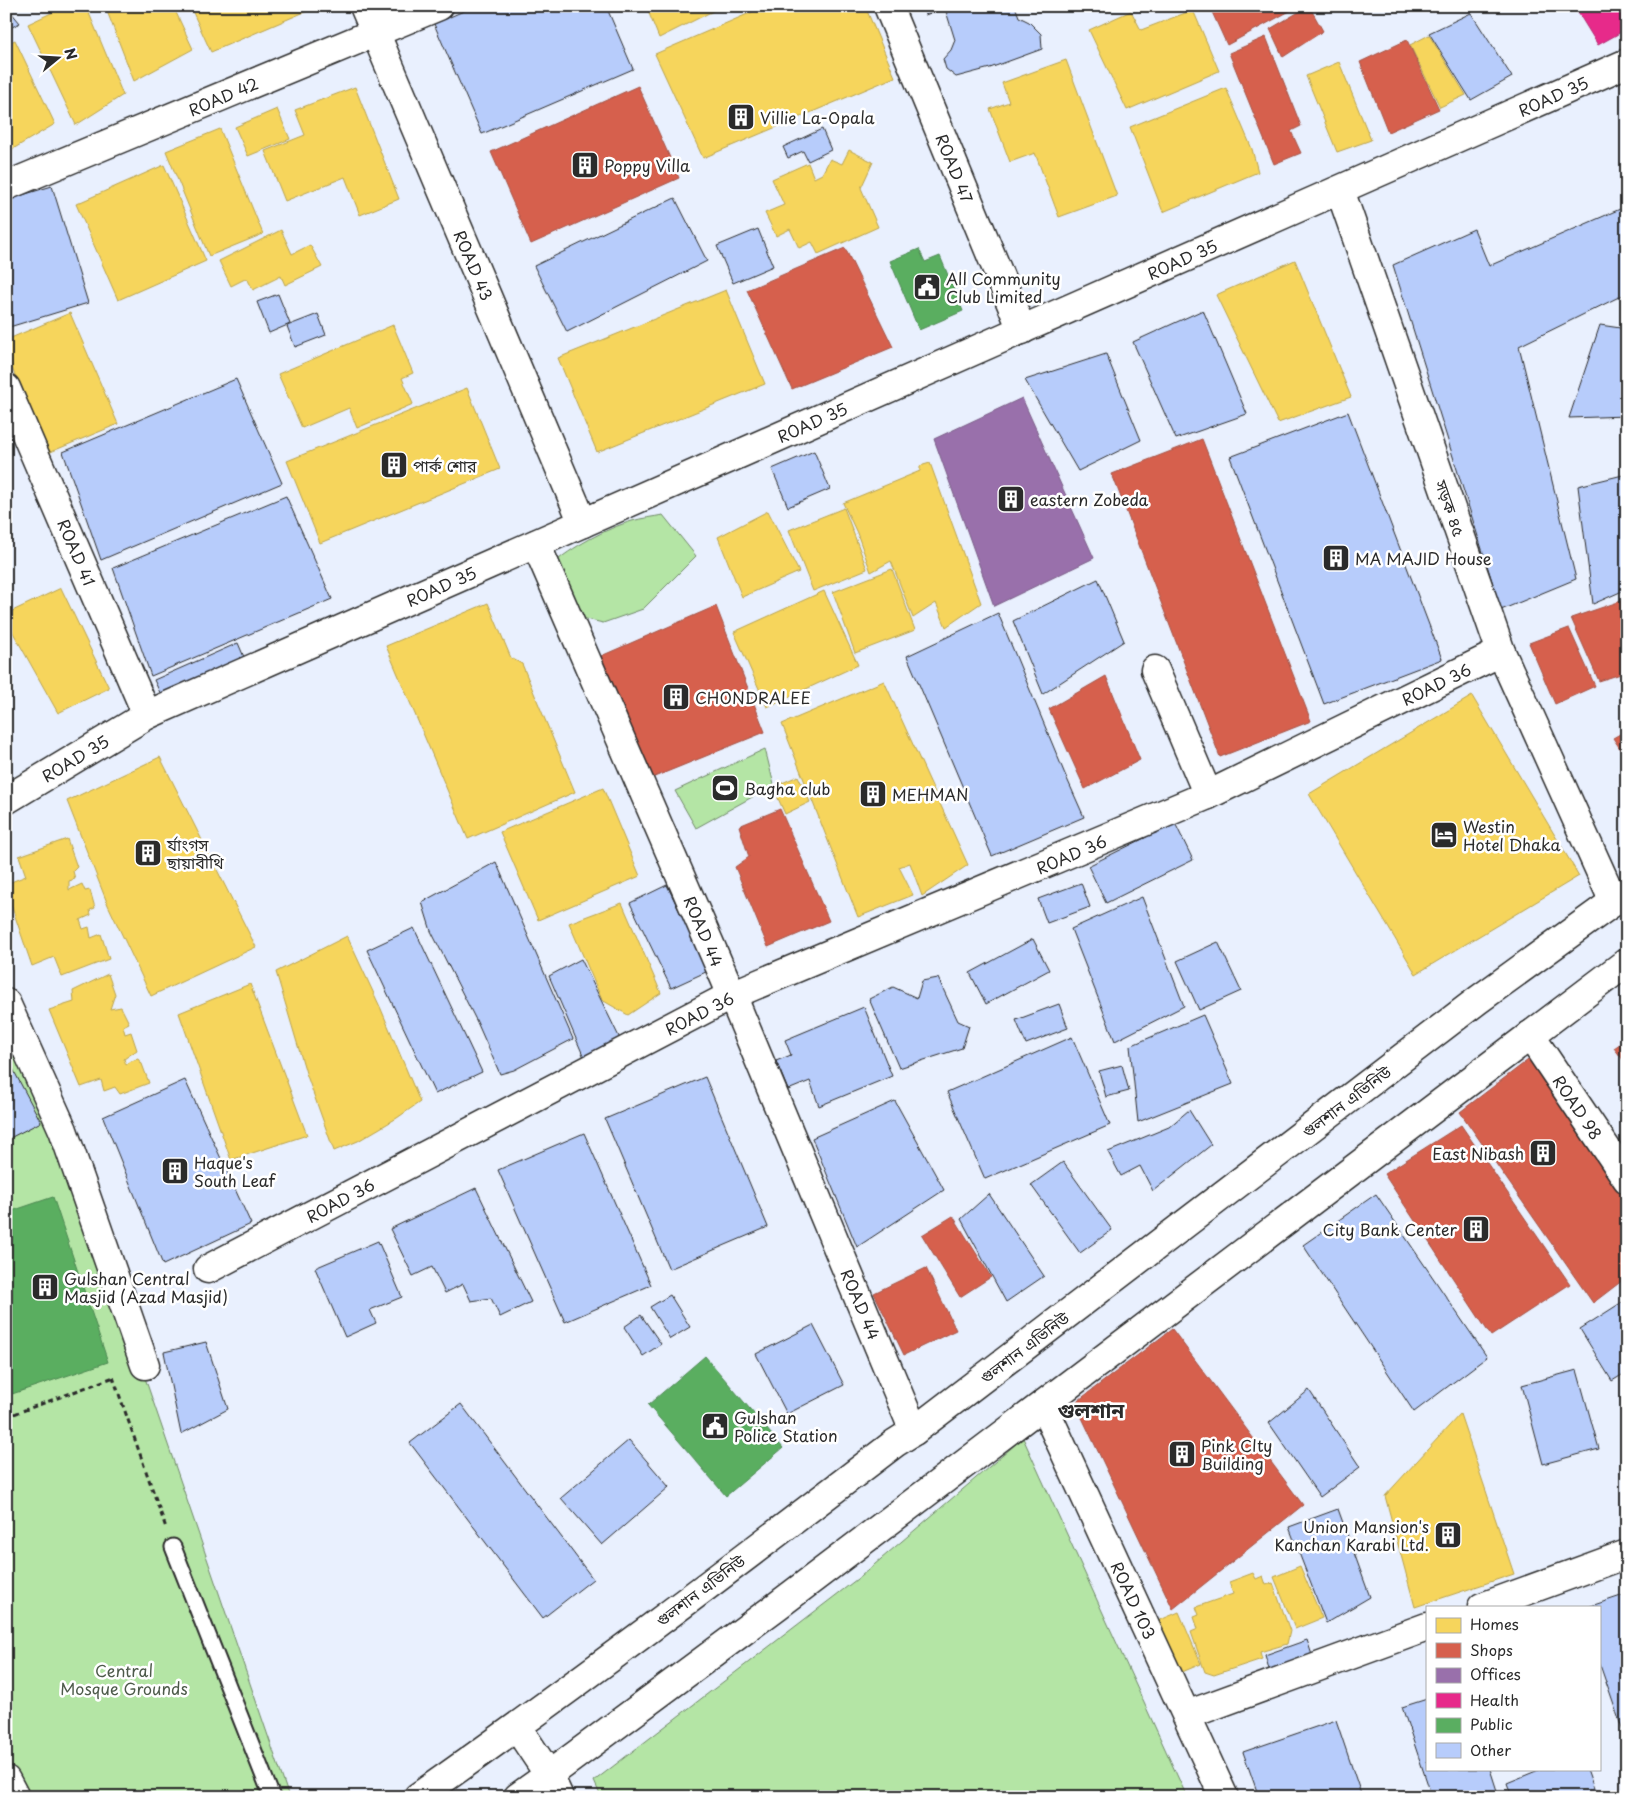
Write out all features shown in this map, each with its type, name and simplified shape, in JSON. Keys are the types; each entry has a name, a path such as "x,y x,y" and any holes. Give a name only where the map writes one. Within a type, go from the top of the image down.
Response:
{"street":[{"name":"ROAD 43","path":"364,6 583,523"},
{"name":"ROAD 42","path":"6,186 439,6"},
{"name":"ROAD 47","path":"888,6 1022,330"},
{"name":"ROAD 35","path":"6,800 147,715 1627,64"},
{"name":"সড়ক ৪৫","path":"1340,190 1502,652 1620,897"},
{"name":"ROAD 41","path":"6,388 147,715"},
{"name":"ROAD 44","path":"536,544 732,995 914,1431"},
{"name":"ROAD 36","path":"208,1269 732,995 1208,795 1502,652"},
{"path":"1155,670 1208,795"},
{"name":"গুলশান এভিনিউ","path":"418,1797 518,1727 895,1443 914,1431 1478,1000 1620,897"},
{"path":"518,1797 554,1786 777,1606 1627,962"},
{"path":"6,1003 63,1130 145,1365"},
{"name":"ROAD 98","path":"1530,1035 1627,1179"},
{"name":"ROAD 103","path":"1043,1405 1224,1797"},
{"path":"1485,1606 1627,1554"},
{"path":"1187,1715 1426,1627"},
{"path":"518,1727 554,1786"},
{"path":"6,1780 15,1797"}],"lane":[{"path":"173,1547 272,1797"}],"path":[{"path":"6,1417 145,1365"},
{"path":"113,1378 154,1498 173,1547"}],"green space":[{"path":"663,515 696,556 643,609 603,623 574,616 552,565 579,545 611,528 636,520"},
{"name":"Bagha club","path":"765,749 774,785 696,828 675,791"},
{"name":"Central Mosque Grounds","path":"6,1017 144,1375 289,1797 20,1797 6,1770"},
{"path":"1023,1438 1187,1797 601,1797 594,1781 861,1576"}],"building: Homes":[{"path":"66,6 86,6 123,95 76,125 28,24"},
{"path":"105,6 173,6 193,49 134,81"},
{"path":"190,6 314,6 314,8 211,52"},
{"path":"646,6 723,6 659,38"},
{"name":"Villie La-Opala","path":"766,6 865,6 895,77 703,158 655,54"},
{"path":"1193,10 1219,71 1127,110 1089,30 1131,11 1141,30"},
{"path":"1429,35 1466,95 1440,107 1410,45"},
{"path":"15,40 55,124 6,153 6,44"},
{"path":"1066,60 1117,196 1059,217 1035,153 1010,162 990,109 1009,102 1002,83"},
{"path":"1339,62 1371,140 1337,152 1306,76"},
{"path":"355,87 399,199 360,215 345,177 285,201 265,151 305,135 295,110"},
{"path":"1226,88 1252,149 1258,172 1163,212 1130,127"},
{"path":"277,109 290,139 248,156 235,127"},
{"path":"220,129 263,234 209,256 166,151"},
{"path":"849,150 873,162 861,188 878,227 818,254 812,242 799,248 790,229 776,236 765,213 784,205 772,179 808,163 814,178 822,174 830,159 842,164"},
{"path":"164,165 206,261 118,300 76,204"},
{"path":"281,230 292,254 310,245 322,267 285,285 281,276 253,290 247,278 231,286 219,261"},
{"path":"1295,260 1351,397 1278,423 1216,295"},
{"path":"726,290 765,384 597,452 558,358"},
{"path":"70,313 118,424 48,453 6,354 6,340"},
{"path":"393,325 413,373 402,378 413,404 357,428 349,408 302,428 278,374"},
{"name":"পার্ক শোর","path":"467,388 500,469 320,543 287,461"},
{"path":"930,463 981,603 946,627 936,603 913,618 891,561 871,572 857,533 843,503 920,471 920,466"},
{"path":"844,508 867,569 813,591 789,530"},
{"path":"768,511 799,572 742,597 718,537"},
{"path":"892,569 915,630 855,653 833,592"},
{"path":"61,588 109,688 58,713 6,620 6,614"},
{"path":"824,591 858,665 767,707 734,632"},
{"path":"488,603 511,658 522,664 575,792 468,839 386,646"},
{"name":"MEHMAN","path":"884,681 968,865 922,896 910,863 899,867 913,895 858,917 782,724"},
{"name":"Westin Hotel Dhaka","path":"1472,696 1579,876 1416,974 1309,794"},
{"name":"র্যাংগস ছায়াবীথি","path":"160,757 256,947 151,996 108,905 67,801"},
{"path":"798,776 810,802 785,814 773,787"},
{"path":"603,788 640,876 538,920 500,832"},
{"path":"67,839 77,867 73,871 75,879 69,881 69,890 82,884 85,891 90,890 95,908 90,910 91,915 80,920 83,929 89,927 91,938 101,934 109,959 62,977 54,957 32,966 6,890 6,884 26,876 19,856"},
{"path":"622,903 661,993 628,1015 602,1000 569,923"},
{"path":"347,936 381,1009 420,1102 358,1141 334,1151 306,1073 276,972"},
{"path":"108,974 115,994 110,1009 121,1007 129,1023 123,1026 125,1034 131,1032 137,1050 124,1059 126,1065 138,1059 142,1064 149,1083 120,1094 115,1087 104,1091 101,1080 81,1087 49,1010 74,1002 73,991"},
{"path":"250,984 307,1135 231,1160 179,1013"},
{"name":"Union Mansion's Kanchan Karabi Ltd.","path":"1460,1414 1514,1574 1415,1607 1385,1496"},
{"path":"1300,1566 1322,1618 1295,1629 1274,1577"},
{"path":"1253,1573 1256,1579 1263,1576 1266,1585 1273,1583 1290,1631 1287,1644 1260,1652 1262,1659 1214,1675 1205,1672 1191,1632 1198,1629 1194,1617 1199,1615 1196,1607 1233,1594 1229,1582"},
{"path":"1179,1612 1201,1664 1175,1675 1153,1623"}],"building: Shops":[{"path":"1223,6 1299,6 1227,45 1212,12"},
{"path":"1309,6 1323,31 1283,57 1270,29"},
{"path":"1266,37 1301,126 1291,131 1301,153 1274,164 1229,53"},
{"path":"1407,40 1439,109 1388,132 1360,62"},
{"name":"Poppy Villa","path":"638,86 679,178 531,244 491,152"},
{"path":"845,248 893,347 792,389 747,290"},
{"path":"1202,439 1311,721 1220,757 1112,474"},
{"path":"1627,599 1627,672 1599,681 1571,618"},
{"name":"CHONDRALEE","path":"716,606 765,732 642,782 585,663"},
{"path":"1569,628 1595,686 1555,704 1529,643"},
{"path":"1106,676 1140,760 1085,789 1049,709"},
{"path":"1627,730 1627,759 1613,738"},
{"path":"780,809 829,921 768,947 735,867 749,857 739,826"},
{"path":"1627,1039 1627,1065 1614,1048"},
{"name":"East Nibash","path":"1532,1057 1627,1195 1627,1277 1593,1303 1460,1112"},
{"name":"City Bank Center","path":"1461,1125 1570,1284 1491,1336 1384,1174"},
{"path":"953,1216 991,1277 960,1297 922,1235"},
{"path":"926,1268 956,1330 904,1355 874,1293"},
{"name":"Pink CIty Building","path":"1172,1329 1303,1505 1173,1609 1075,1403"}],"building: Offices":[{"name":"eastern Zobeda","path":"1022,398 1094,558 994,606 934,439"}],"building: Health":[{"path":"1574,6 1627,6 1627,29 1598,45"}],"building: Public":[{"name":"All Community Club Limited","path":"919,249 925,262 940,256 963,311 919,330 890,261"},
{"name":"Gulshan Central Masjid (Azad Masjid)","path":"53,1197 108,1362 6,1396 6,1213"},
{"name":"Gulshan Police Station","path":"705,1356 783,1448 726,1496 648,1405"}],"building: Other":[{"path":"6,6 20,23 6,30"},
{"path":"475,6 606,6 633,69 482,134 434,24"},
{"path":"922,6 1015,6 1019,17 1029,22 1041,34 1042,49 990,68 956,77 946,69 943,59 951,50 955,40 945,8 925,15"},
{"path":"1471,13 1512,77 1471,100 1429,33"},
{"path":"822,129 831,150 808,161 803,151 788,158 783,147"},
{"path":"52,186 88,303 6,328 6,200"},
{"path":"675,198 707,261 567,332 534,266"},
{"path":"1627,206 1627,293 1519,346 1576,579 1501,610 1393,265 1474,229 1489,266"},
{"path":"758,229 773,266 733,283 717,246"},
{"path":"278,294 290,324 269,333 257,302"},
{"path":"1203,310 1247,414 1176,439 1133,342"},
{"path":"318,314 326,335 295,347 287,326"},
{"path":"1600,325 1627,329 1627,416 1569,418"},
{"path":"1106,354 1141,440 1078,471 1025,380"},
{"path":"236,379 282,483 101,560 63,452"},
{"name":"MA MAJID House","path":"1348,412 1442,659 1324,704 1230,457"},
{"path":"814,451 830,489 788,507 772,469"},
{"path":"1627,474 1627,589 1593,604 1578,486"},
{"path":"286,496 332,599 151,676 113,568"},
{"path":"1098,579 1124,641 1043,694 1013,621"},
{"path":"998,613 1084,817 992,856 907,656"},
{"path":"238,643 247,664 164,701 154,680"},
{"path":"1175,823 1193,860 1106,903 1088,866"},
{"path":"496,862 573,1039 514,1070 500,1074 477,1022 431,931 422,902"},
{"path":"1081,883 1090,907 1047,923 1038,899"},
{"path":"667,885 708,971 671,988 630,903"},
{"path":"1142,897 1184,1006 1115,1041 1071,929"},
{"path":"414,928 482,1072 435,1094 367,950"},
{"path":"1033,939 1049,970 986,1004 970,973"},
{"path":"1218,942 1241,991 1199,1010 1177,961"},
{"path":"581,959 623,1045 586,1062 549,976"},
{"path":"938,978 958,1021 969,1026 962,1048 899,1068 869,999 893,987 917,998 922,981"},
{"path":"1059,1004 1068,1028 1026,1044 1016,1020"},
{"path":"864,1007 892,1076 819,1106 810,1081 788,1090 776,1061 791,1055 785,1040"},
{"path":"1203,1015 1233,1084 1138,1122 1130,1046"},
{"path":"1072,1037 1110,1125 985,1179 947,1092"},
{"path":"6,1056 41,1122 6,1140"},
{"path":"1122,1065 1129,1091 1106,1097 1099,1071"},
{"path":"705,1077 768,1227 669,1269 605,1119"},
{"name":"Haque's South Leaf","path":"185,1080 251,1224 163,1265 103,1117"},
{"path":"895,1101 944,1190 857,1247 812,1138"},
{"path":"1189,1110 1211,1145 1153,1191 1140,1166 1121,1176 1108,1152 1169,1127"},
{"path":"584,1133 651,1285 565,1322 498,1170"},
{"path":"1063,1162 1112,1230 1080,1253 1031,1185"},
{"path":"476,1188 531,1302 500,1317 491,1298 471,1301 463,1284 445,1293 432,1267 413,1276 390,1229"},
{"path":"989,1194 1044,1276 1006,1302 961,1219"},
{"path":"1376,1194 1487,1357 1414,1412 1303,1245"},
{"path":"378,1241 402,1297 370,1310 376,1323 345,1337 315,1268"},
{"path":"670,1295 690,1327 670,1339 650,1307"},
{"path":"1627,1299 1627,1372 1612,1381 1580,1329"},
{"path":"641,1315 661,1344 643,1356 624,1327"},
{"path":"813,1325 844,1385 787,1414 756,1354"},
{"path":"206,1342 228,1409 181,1434 164,1352"},
{"path":"1577,1370 1599,1449 1543,1464 1522,1385"},
{"path":"1309,1390 1360,1467 1320,1497 1269,1423"},
{"path":"461,1404 593,1579 543,1618 410,1443"},
{"path":"629,1440 669,1487 602,1545 561,1498"},
{"path":"1338,1509 1370,1597 1326,1623 1289,1527"},
{"path":"1627,1594 1627,1743 1600,1665 1600,1606 1591,1606"},
{"path":"1307,1640 1314,1661 1271,1676 1265,1655"},
{"path":"1426,1699 1426,1770 1490,1770 1499,1797 1432,1797 1402,1707"},
{"path":"1336,1720 1362,1797 1259,1797 1243,1752"},
{"path":"1539,1770 1587,1770 1597,1797 1512,1797 1507,1783"}],"place":[{"name":"Villie La-Opala","path":"741,117"},
{"name":"Poppy Villa","path":"585,165"},
{"name":"All Community Club Limited","path":"927,287"},
{"name":"পার্ক শোর","path":"394,465"},
{"name":"eastern Zobeda","path":"1011,499"},
{"name":"MA MAJID House","path":"1336,558"},
{"name":"CHONDRALEE","path":"676,697"},
{"name":"Bagha club","path":"725,788"},
{"name":"MEHMAN","path":"873,794"},
{"name":"Westin Hotel Dhaka","path":"1444,835"},
{"name":"র্যাংগস ছায়াবীথি","path":"148,853"},
{"name":"East Nibash","path":"1543,1153"},
{"name":"Haque's South Leaf","path":"175,1171"},
{"name":"City Bank Center","path":"1476,1229"},
{"name":"Gulshan Central Masjid (Azad Masjid)","path":"45,1287"},
{"name":"Gulshan Police Station","path":"715,1426"},
{"name":"Pink CIty Building","path":"1182,1454"},
{"name":"Union Mansion's Kanchan Karabi Ltd.","path":"1448,1535"}],"district":[{"name":"গুলশান","path":"1091,1409"}]}
